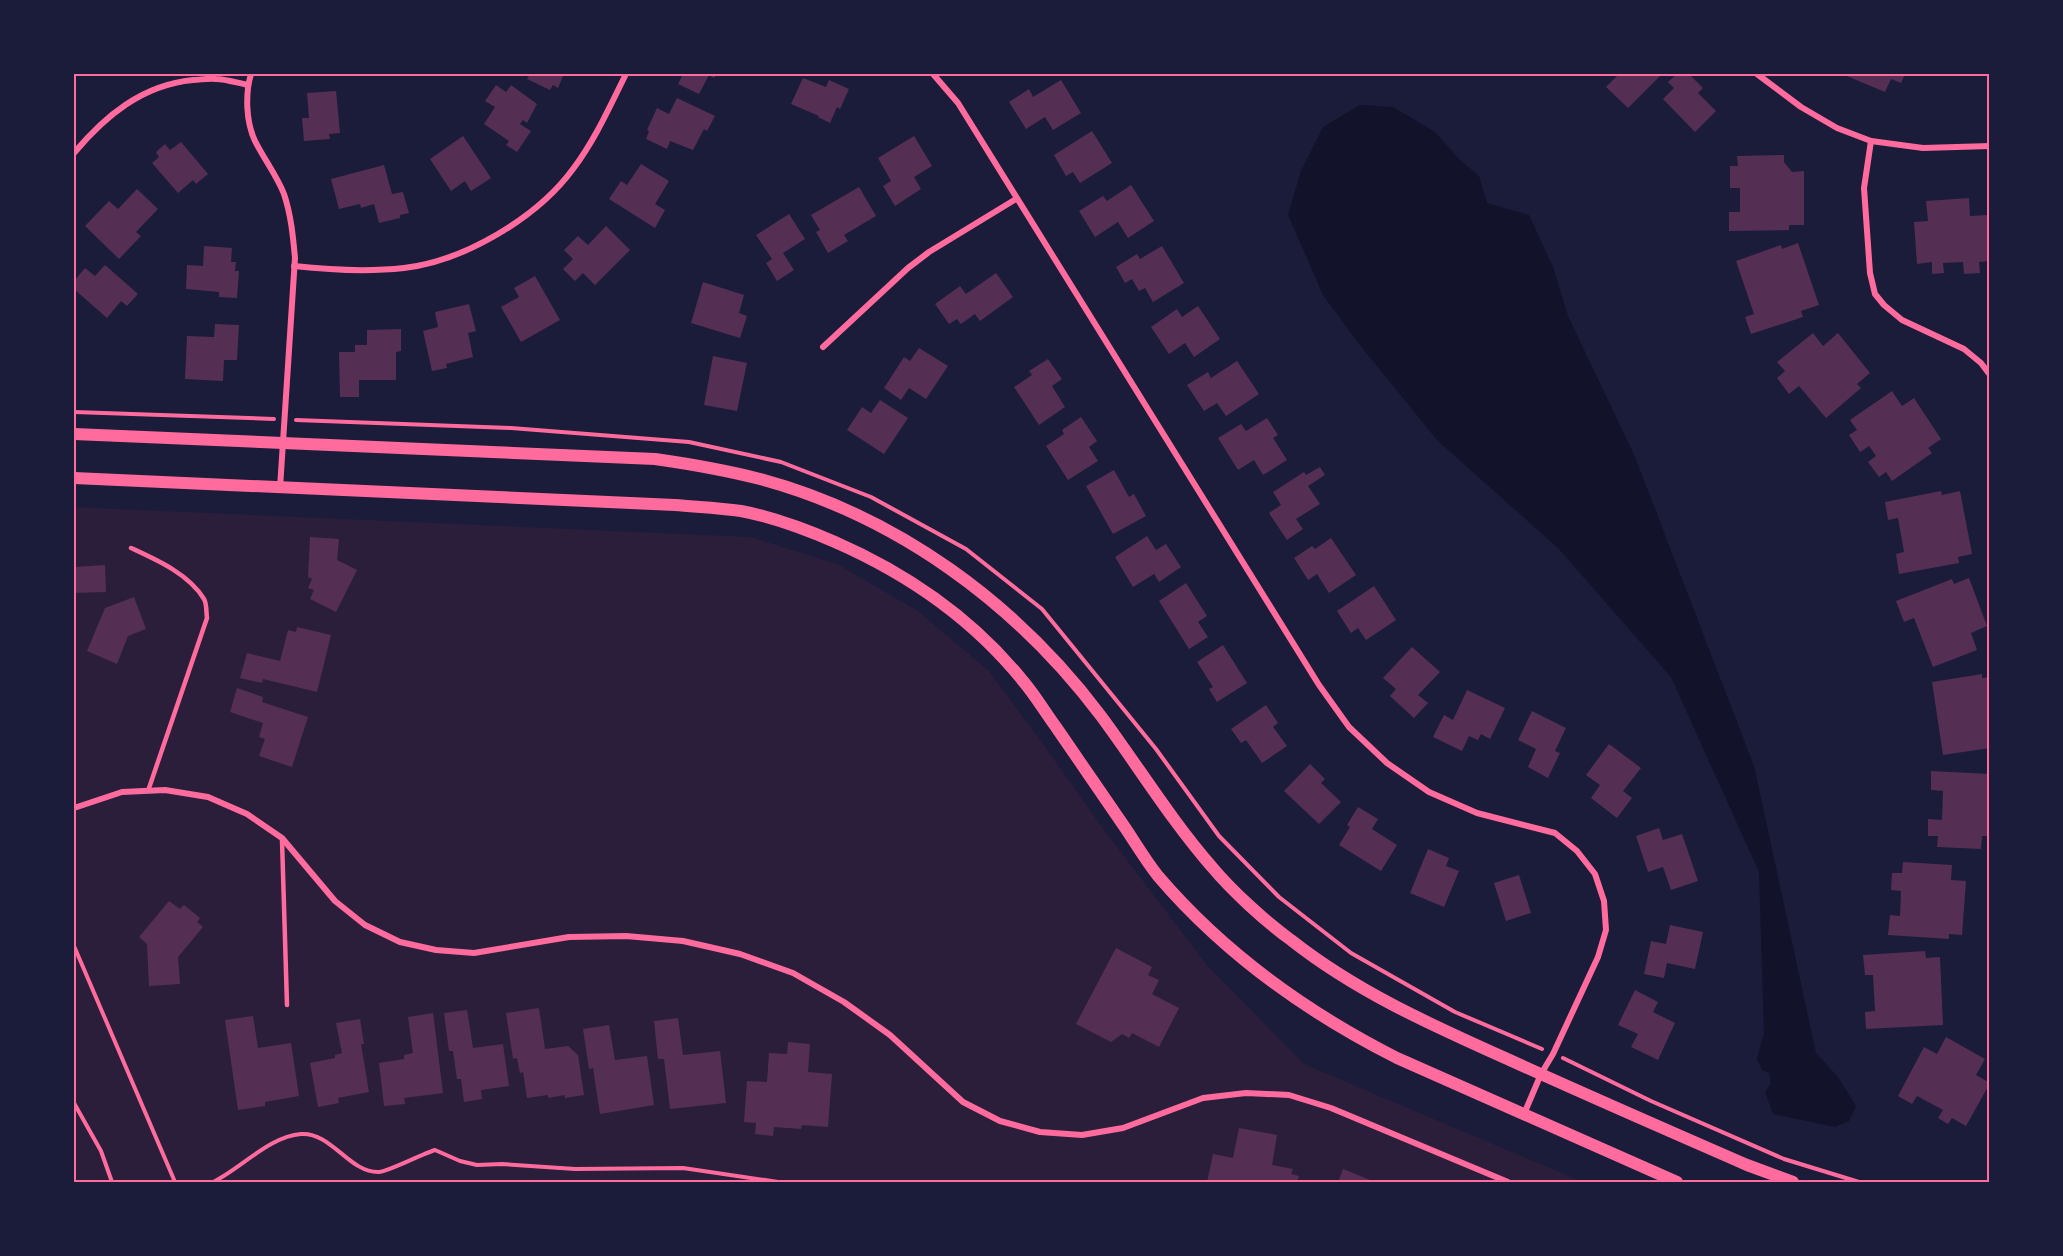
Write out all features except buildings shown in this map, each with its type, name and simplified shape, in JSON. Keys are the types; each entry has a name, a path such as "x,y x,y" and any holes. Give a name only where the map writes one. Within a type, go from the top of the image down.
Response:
{"main road":[{"path":"74,434 655,459 698,465 761,479 872,521 933,556 995,602 1048,654 1099,714 1213,869 1289,939 1376,998 1747,1165 1793,1182"},
{"path":"74,478 675,505 741,511 783,522 871,558 904,576 949,608 988,642 1024,682 1157,875 1213,933 1268,978 1361,1041 1677,1182"}],"street":[{"path":"251,74 248,85 248,112 254,139 284,193 292,226 294,266 280,488"},
{"path":"294,266 355,270 405,268 452,256 498,235 538,206 573,170 599,128 626,74"},
{"path":"933,74 958,103 1319,685 1349,727 1387,763 1429,792 1477,813 1555,833 1577,851 1595,874 1604,901 1606,930 1598,957 1524,1114"},
{"path":"1757,74 1801,107 1837,128 1871,141 1923,148 1989,146"},
{"path":"74,153 94,129 119,108 149,90 180,81 215,78 248,85"},
{"path":"1871,141 1864,189 1870,273 1875,294 1902,320 1964,349 1981,363 1989,375"},
{"path":"823,347 887,285 908,268 929,252 1016,199"},
{"path":"74,808 122,792 165,790 208,797 247,814 282,838 335,901 365,925 400,942 436,950 474,952 569,937 638,937 683,941 740,954 793,973 844,1002 890,1035 963,1102 1000,1121 1040,1132 1082,1135 1123,1128 1203,1098 1246,1092 1289,1095 1331,1108 1508,1182"}],"lane":[{"path":"131,548 160,562 187,580 205,601 207,618 148,791"},
{"path":"282,838 287,1005"}],"path":[{"path":"74,412 512,428 689,442 781,462 871,497 966,549 1042,609 1156,749 1219,836 1279,897 1362,959 1455,1012 1553,1054 1652,1101 1784,1159 1859,1182"},
{"path":"74,946 175,1182"},
{"path":"74,1103 101,1151 112,1182"},
{"path":"213,1182 230,1174 267,1147 284,1138 303,1133 332,1146 363,1169 380,1172 435,1150 460,1161 477,1165 502,1164 575,1169 683,1168 778,1182"}],"shaded area":[{"path":"1360,105 1393,107 1435,132 1459,159 1479,176 1487,203 1529,215 1553,267 1568,316 1635,457 1754,766 1816,1053 1838,1077 1856,1106 1849,1121 1835,1127 1773,1114 1765,1092 1771,1083 1769,1073 1762,1070 1757,1059 1764,1033 1759,872 1671,677 1559,549 1438,441 1359,344 1323,295 1288,215 1301,171 1323,127"},
{"path":"74,507 751,537 837,564 918,611 989,671 1102,827 1206,964 1304,1064 1583,1182 74,1182"}]}
